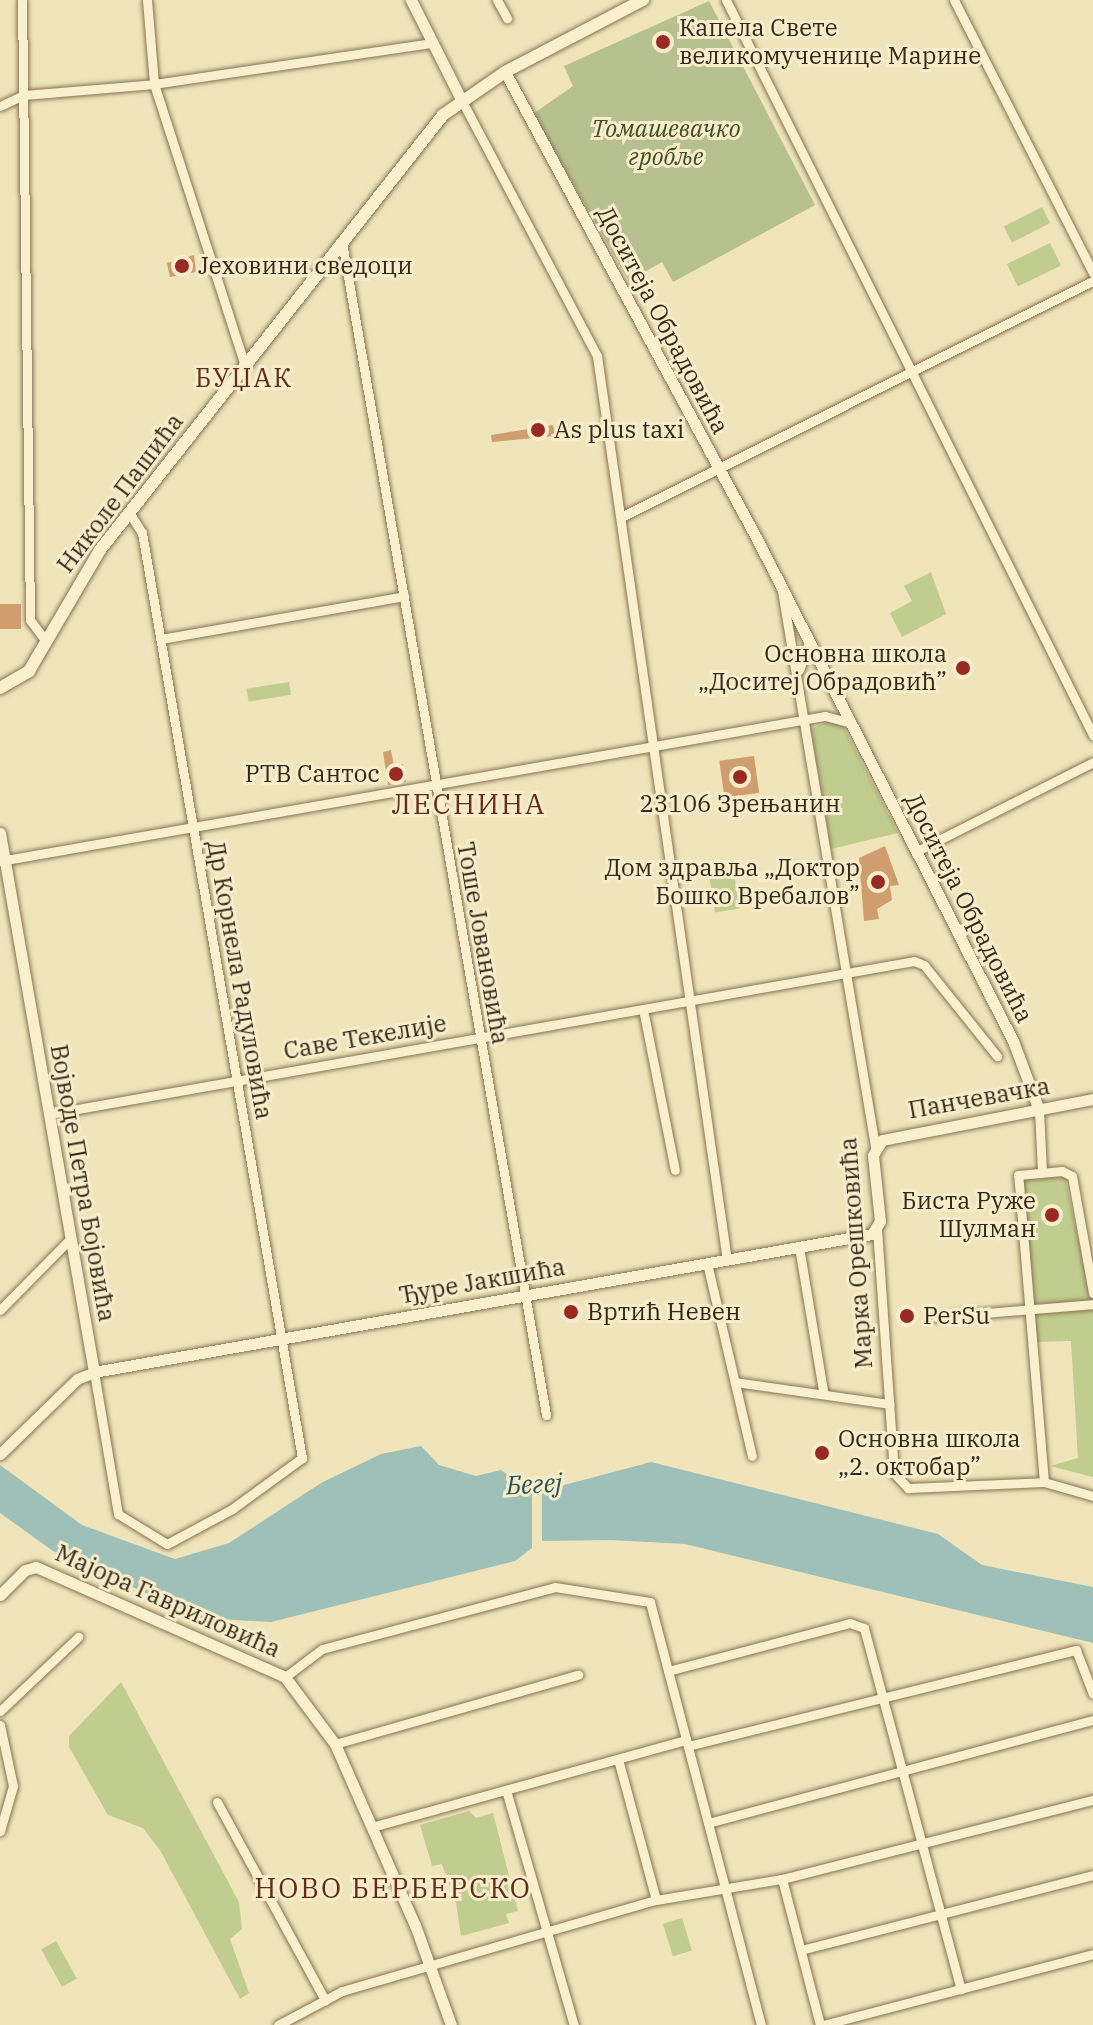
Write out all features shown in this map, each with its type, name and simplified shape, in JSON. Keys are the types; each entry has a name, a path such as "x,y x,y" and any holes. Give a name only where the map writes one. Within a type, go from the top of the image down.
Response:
{"main road":[{"name":"Николе Пашића","path":"0,688 29,671 45,640 129,512 342,242 461,99 505,72 643,0"}],"street":[{"path":"22,0 30,620 45,640"},
{"path":"147,0 154,84 245,365"},
{"path":"411,0 597,356 656,747 727,1260"},
{"path":"497,0 507,18"},
{"path":"726,0 1093,735"},
{"path":"954,0 1093,273"},
{"path":"0,106 24,95 154,84 433,43"},
{"name":"Доситеја Обрадовића","path":"505,72 782,588 1035,1088 1039,1110"},
{"name":"Тоше Јовановића","path":"342,242 404,596 433,786 546,1415"},
{"path":"621,517 1093,281"},
{"name":"Др Корнела Радуловића","path":"118,1514 167,1544 232,1509 302,1458 142,533 129,512"},
{"name":"Доситеја Обрадовића","path":"782,588 805,720"},
{"path":"161,639 404,596"},
{"path":"798,681 809,642"},
{"path":"2,860 805,720 830,716 848,722"},
{"name":"Марка Орешковића","path":"805,720 875,1146 877,1229 889,1404 898,1481 908,1488 1044,1482"},
{"path":"917,851 1093,762"},
{"name":"Војводе Петра Бојовића","path":"0,833 2,860 118,1514"},
{"name":"Саве Текелије","path":"49,1114 691,1000 845,974 924,965 997,1056"},
{"path":"643,1009 675,1170"},
{"name":"Панчевачка","path":"875,1146 887,1138 1093,1099"},
{"path":"1039,1110 1042,1172"},
{"path":"1093,1293 1072,1176 1042,1172 1020,1174 1015,1181 1044,1482 1093,1496"},
{"name":"Ђуре Јакшића","path":"94,1372 799,1247 877,1229"},
{"path":"0,1310 70,1239"},
{"path":"799,1247 823,1391"},
{"path":"707,1263 752,1456"},
{"path":"936,1317 1093,1304"},
{"path":"0,1454 77,1379 94,1372"},
{"path":"735,1382 823,1391 889,1404"},
{"name":"Мајора Гавриловића","path":"0,1595 29,1567 285,1677 335,1744 372,1827 451,2025"},
{"path":"285,1677 322,1649 560,1586 650,1602 761,2025"},
{"path":"668,1671 850,1623 865,1631 961,1989"},
{"path":"0,1831 13,1801 1,1746 1,1709 78,1637"},
{"path":"372,1827 618,1759 1076,1650 1093,1694"},
{"path":"335,1744 578,1675"},
{"path":"708,1823 1093,1720"},
{"path":"618,1759 656,1900"},
{"path":"506,1790 574,2025"},
{"path":"278,2025 325,2000 656,1900 782,1879 1093,1800"},
{"path":"217,1802 325,2000"},
{"path":"801,1950 1093,1875"},
{"path":"782,1879 822,2025 1093,1954"}],"green space":[{"name":"Томашевачко гробље","path":"709,1 815,205 673,282 662,262 629,281 533,114 573,86 564,66"},
{"path":"1042,207 1050,223 1012,243 1004,227"},
{"path":"1050,243 1061,265 1018,287 1007,264"},
{"path":"931,572 946,614 902,637 890,613 912,601 904,586"},
{"path":"289,682 291,695 249,702 247,689"},
{"path":"831,720 842,724 898,833 831,849 811,729"},
{"path":"734,873 740,909 715,912 709,877"},
{"path":"1065,1177 1091,1301 1031,1304 1019,1178"},
{"path":"1093,1304 1093,1477 1050,1466 1078,1458 1071,1341 1036,1342 1034,1309"},
{"path":"121,1682 239,1902 242,1929 230,1939 249,1993 240,1999 160,1850 143,1828 108,1815 69,1747 69,1736"},
{"path":"469,1811 476,1818 493,1813 518,1911 506,1914 509,1923 461,1936 456,1903 442,1864 432,1866 420,1825"},
{"path":"682,1918 692,1951 673,1956 663,1924"},
{"path":"56,1941 77,1979 62,1987 41,1949"}],"water":[{"path":"421,1446 439,1465 476,1476 501,1470 534,1493 651,1462 938,1534 982,1565 1093,1587 1093,1643 685,1544 611,1540 541,1541 515,1561 271,1622 201,1618 53,1551 0,1513 0,1465 82,1525 175,1559 229,1543 321,1483 381,1454"}],"pier":[{"path":"532,1487 542,1487 542,1551 532,1551"}],"building":[{"name":"Јеховини сведоци","path":"194,255 196,272 170,277 167,263"},
{"name":"As plus taxi","path":"553,425 555,436 492,442 491,435"},
{"path":"0,604 21,604 21,629 0,629"},
{"name":"РТВ Сантос","path":"391,750 394,766 403,764 406,782 388,785 383,752"},
{"name":"23106 Зрењанин","path":"754,756 759,793 724,798 719,761"},
{"name":"Дом здравља „Доктор Бошко Вребалов”","path":"885,846 899,885 890,886 892,900 877,909 879,919 864,921 859,858"}],"place":[{"name":"Капела Свете великомученице Марине","path":"663,42"},
{"name":"Јеховини сведоци","path":"182,266"},
{"name":"As plus taxi","path":"538,430"},
{"name":"Основна школа „Доситеј Обрадовић”","path":"963,668"},
{"name":"РТВ Сантос","path":"396,774"},
{"name":"23106 Зрењанин","path":"740,777"},
{"name":"Дом здравља „Доктор Бошко Вребалов”","path":"878,882"},
{"name":"Биста Руже Шулман","path":"1052,1215"},
{"name":"Вртић Невен","path":"571,1312"},
{"name":"PerSu","path":"907,1316"},
{"name":"Основна школа „2. октобар”","path":"822,1453"}],"district":[{"name":"БУЏАК","path":"244,378"},
{"name":"ЛЕСНИНА","path":"469,804"},
{"name":"НОВО БЕРБЕРСКО","path":"393,1888"}],"water label":[{"name":"Бегеј","path":"534,1484"}]}
